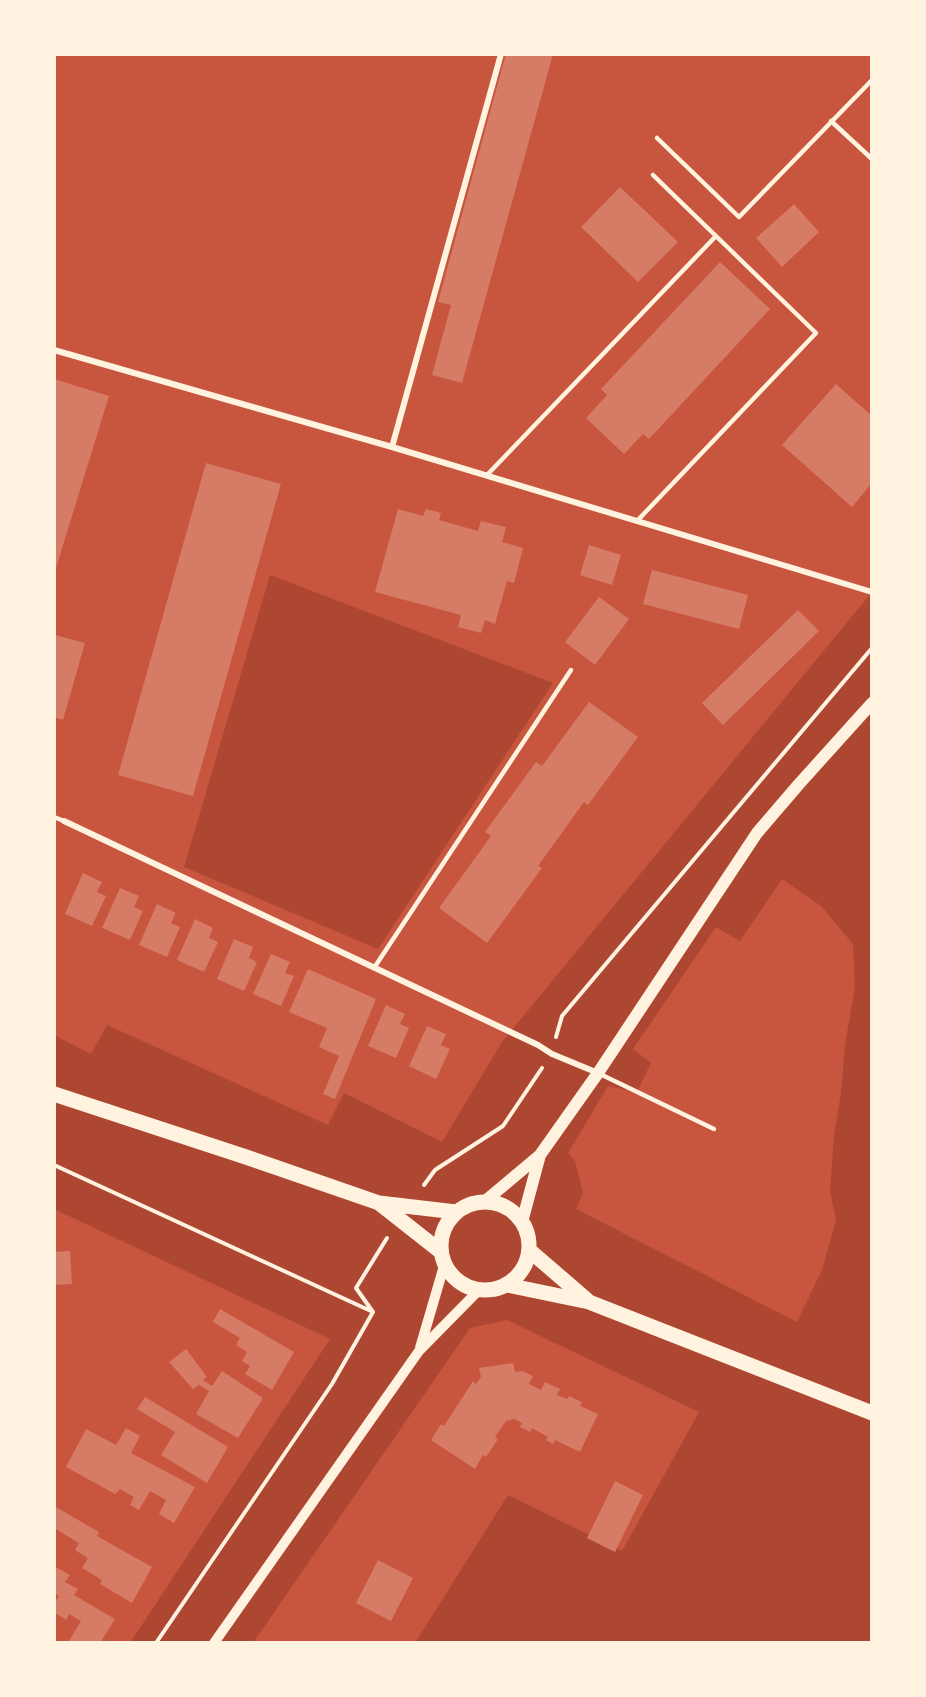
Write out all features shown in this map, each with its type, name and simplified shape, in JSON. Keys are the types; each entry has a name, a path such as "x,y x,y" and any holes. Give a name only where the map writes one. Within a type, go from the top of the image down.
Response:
{"main road":[{"path":"484,1202 540,1155 598,1073 757,833 872,703"},
{"path":"54,1094 379,1203 456,1212"},
{"path":"522,1222 540,1155"},
{"path":"379,1203 442,1258 452,1278 478,1291 507,1286 518,1276 526,1264 529,1250 528,1236 522,1222 512,1211 499,1204 484,1202 469,1205 456,1212 447,1223 441,1237 442,1258"},
{"path":"529,1250 589,1302"},
{"path":"507,1286 589,1302 872,1413"}],"street":[{"path":"392,447 501,54"},
{"path":"54,350 487,475 872,592"},
{"path":"64,820 538,1045 552,1054 598,1073"},
{"path":"419,1351 442,1258"},
{"path":"213,1643 419,1351 478,1291"}],"lane":[{"path":"657,138 739,217 872,80"},
{"path":"831,122 872,159"},
{"path":"637,521 816,333 653,175"},
{"path":"487,475 716,236"},
{"path":"374,968 571,670"},
{"path":"54,818 64,820"},
{"path":"598,1073 714,1129"}],"path":[{"path":"409,1207 435,1170 503,1126 552,1054 562,1016 872,648"},
{"path":"54,1165 373,1312"},
{"path":"373,1312 356,1288 400,1220"},
{"path":"156,1643 332,1384 373,1312"}],"shaded area":[{"path":"270,575 553,683 378,949 184,867"},
{"path":"872,592 872,1643 415,1643 508,1495 622,1551 699,1412 507,1320 470,1328 253,1643 130,1643 330,1339 54,1209 54,1035 91,1054 107,1025 328,1125 344,1093 442,1142 502,1042","holes":["782,879 821,906 853,944 855,987 845,1045 834,1136 830,1191 836,1220 822,1270 797,1322 576,1209 583,1193 575,1161 568,1153 608,1086 637,1092 651,1063 633,1049 716,927 740,941"]}],"building":[{"path":"506,54 553,54 462,383 432,375 451,305 438,302"},
{"path":"620,187 678,242 638,282 581,227"},
{"path":"794,204 819,232 782,267 756,238"},
{"path":"720,262 770,309 649,439 643,434 624,454 586,418 607,395 601,389"},
{"path":"54,379 109,396 55,571 54,571"},
{"path":"836,384 872,416 872,483 852,507 782,445"},
{"path":"206,463 281,484 193,796 118,775"},
{"path":"398,509 423,516 426,509 441,513 439,520 478,531 481,521 506,527 502,542 523,548 514,583 507,581 495,624 485,620 481,633 458,627 461,615 375,592"},
{"path":"589,545 621,555 612,585 580,575"},
{"path":"652,570 748,595 739,629 643,604"},
{"path":"599,597 629,619 595,665 565,642"},
{"path":"798,610 819,631 723,725 702,703"},
{"path":"55,635 85,643 63,720 54,717"},
{"path":"589,702 638,737 588,805 584,802 538,866 542,868 487,943 439,908 491,836 485,832 536,762 542,766"},
{"path":"83,873 102,882 97,892 106,896 92,926 65,914"},
{"path":"120,888 139,896 134,907 143,911 130,940 102,928"},
{"path":"157,904 176,913 171,923 180,927 167,957 139,945"},
{"path":"195,919 213,928 209,938 218,942 204,972 177,960"},
{"path":"234,939 253,947 249,958 257,962 244,991 217,979"},
{"path":"271,954 290,962 285,973 294,976 281,1006 253,994"},
{"path":"308,969 376,999 335,1099 323,1094 339,1056 319,1047 327,1028 289,1012"},
{"path":"386,1005 405,1014 400,1024 409,1028 396,1058 368,1046"},
{"path":"427,1026 446,1034 441,1045 450,1049 436,1079 409,1066"},
{"path":"70,1251 72,1284 54,1285 54,1252"},
{"path":"220,1309 294,1352 272,1390 245,1374 250,1366 242,1361 247,1352 236,1345 240,1338 213,1322"},
{"path":"186,1349 207,1377 203,1380 212,1386 222,1371 263,1398 238,1438 196,1414 209,1391 199,1385 193,1389 169,1362"},
{"path":"513,1363 515,1372 522,1371 533,1376 529,1384 541,1390 545,1382 560,1389 557,1395 567,1399 569,1396 582,1402 580,1406 598,1414 580,1452 555,1440 553,1444 546,1440 548,1437 532,1428 530,1432 520,1427 522,1423 514,1419 506,1421 495,1437 498,1439 486,1457 483,1455 475,1469 431,1440 441,1424 444,1426 473,1381 476,1384 481,1377 479,1368"},
{"path":"145,1397 228,1447 207,1483 161,1455 175,1432 137,1409"},
{"path":"126,1428 140,1436 131,1453 195,1487 174,1523 159,1514 166,1500 150,1491 139,1510 130,1505 134,1497 120,1489 115,1494 66,1467 86,1429 116,1445"},
{"path":"615,1481 643,1495 615,1552 587,1538"},
{"path":"54,1506 99,1532 97,1536 152,1567 132,1603 100,1584 102,1580 82,1568 88,1558 75,1550 79,1543 54,1528"},
{"path":"378,1560 413,1578 391,1621 356,1603"},
{"path":"54,1566 70,1575 65,1582 78,1589 74,1595 115,1619 100,1643 72,1643 69,1641 81,1621 69,1614 66,1620 54,1612 54,1604 59,1596 54,1593"}]}
